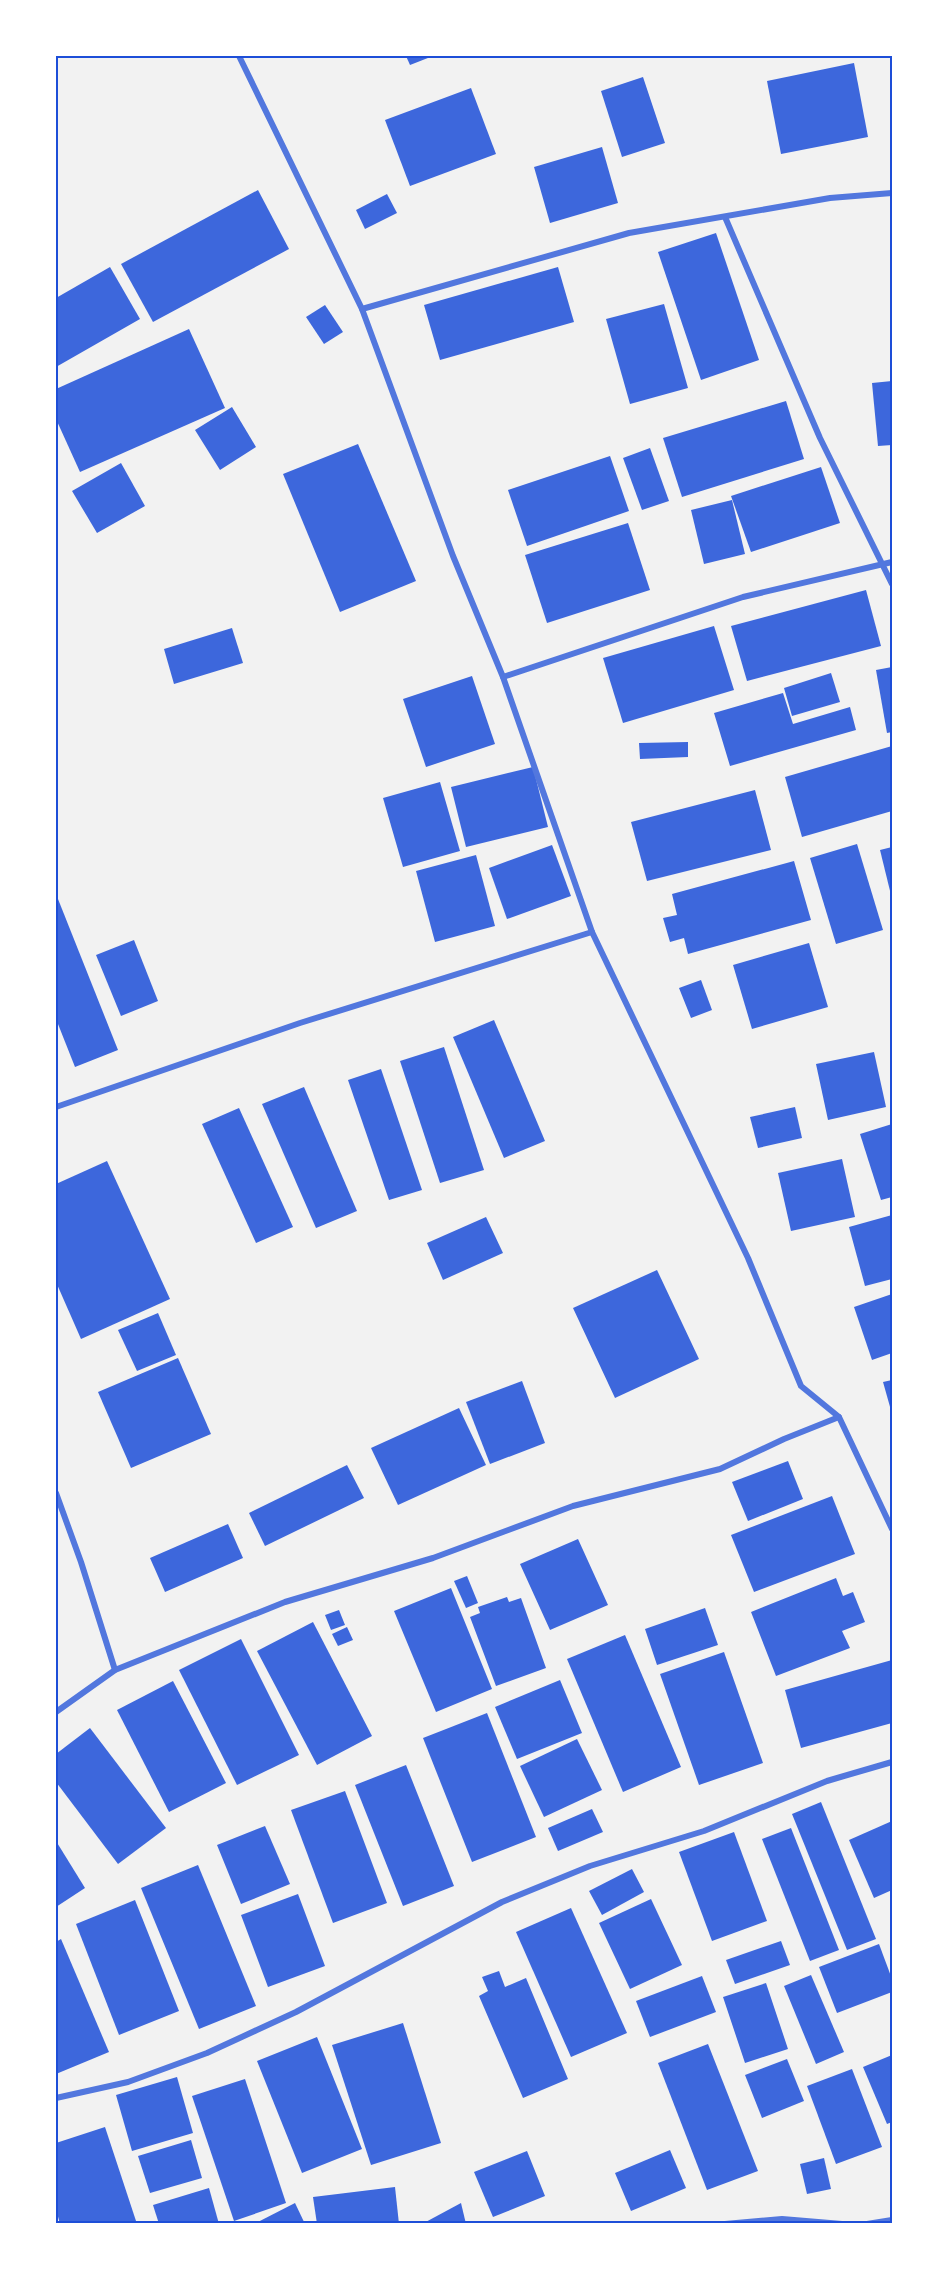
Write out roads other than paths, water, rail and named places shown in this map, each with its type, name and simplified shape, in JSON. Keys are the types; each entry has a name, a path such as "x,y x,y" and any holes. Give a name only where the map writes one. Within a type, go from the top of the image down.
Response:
{"street":[{"path":"239,56 362,309 453,556 503,677 592,932 748,1258 801,1386 838,1417 892,1529"},
{"path":"362,309 629,233 830,198 892,193"},
{"path":"725,217 820,438 892,584"},
{"path":"503,677 743,597 892,562"},
{"path":"56,1107 300,1023 592,932"},
{"path":"56,1712 116,1670 285,1602 433,1558 573,1506 720,1469 838,1417"},
{"path":"56,1493 116,1670"},
{"path":"56,2098 128,2082 207,2053 296,2012 502,1902 590,1866 704,1831 827,1781 892,1762"},
{"path":"724,2223 782,2218 842,2223"},
{"path":"867,2223 892,2220"}]}
